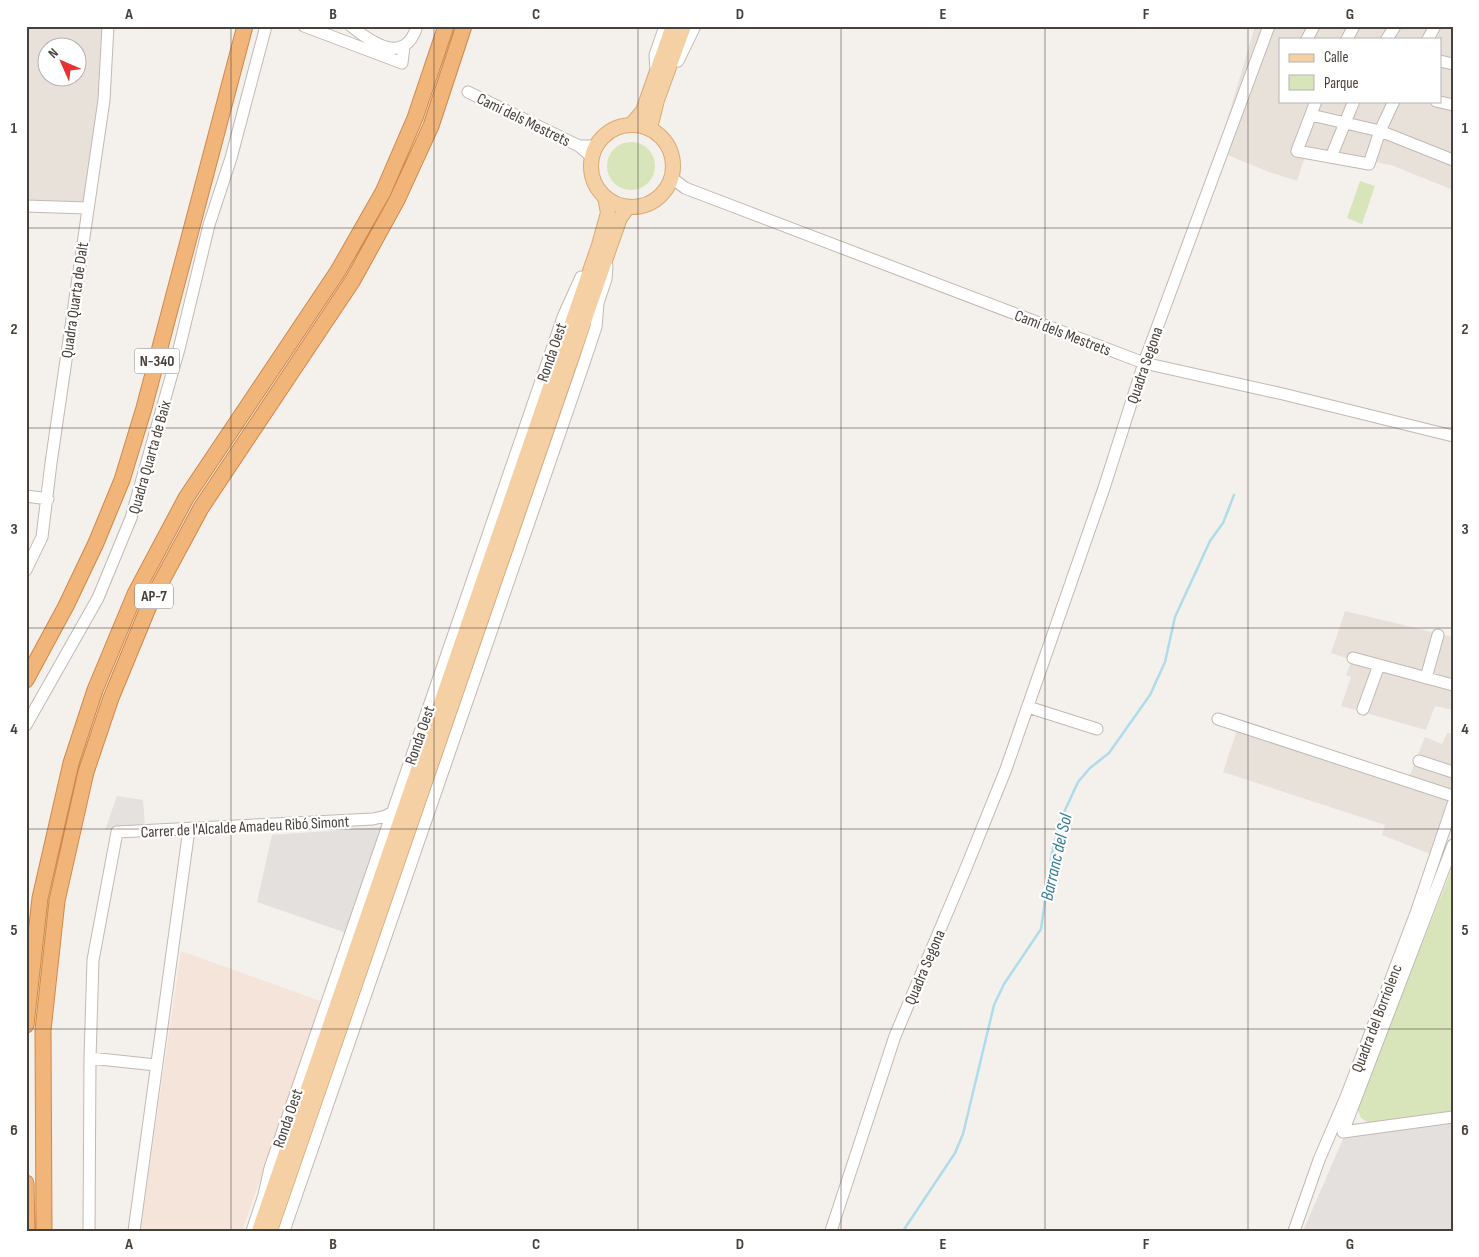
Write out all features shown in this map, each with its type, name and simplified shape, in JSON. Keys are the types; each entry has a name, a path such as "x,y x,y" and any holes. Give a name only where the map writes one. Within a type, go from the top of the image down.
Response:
{"highway":[{"name":"N-340","path":"26,680 66,606 96,543 122,480 152,380 245,26"},
{"name":"AP-7","path":"26,1025 40,898 71,763 95,690 135,594 186,498 338,271 383,192 415,118 446,26"},
{"name":"AP-7","path":"44,1231 43,1030 57,902 86,772 111,698 151,601 201,508 353,280 397,200 431,126 464,26"},
{"path":"26,1182 27,1231"}],"main road":[{"path":"650,128 673,26"},
{"path":"632,124 643,111 661,79 684,26"},
{"path":"632,124 650,128 662,137 669,148 673,160 669,182 656,200 639,206 616,203 605,197 593,177 594,152 610,131 632,124"},
{"name":"Ronda Oest","path":"270,1231 604,247 608,213 605,197"},
{"name":"Ronda Oest","path":"259,1231 604,247 628,206"}],"street":[{"name":"Quadra Quarta de Dalt","path":"26,570 42,536 48,500 51,463 104,100 108,26"},
{"name":"Quadra Quarta de Baix","path":"26,725 98,598 131,518 179,349 209,225 230,158 266,26"},
{"path":"304,26 402,63 404,46"},
{"path":"351,26 375,43 392,49 404,46 411,39 417,26"},
{"path":"665,26 655,55 661,79 676,65 695,26"},
{"name":"Quadra Segona","path":"831,1231 895,1036 1006,769 1104,488 1144,363 1269,26"},
{"path":"1308,38 1314,26"},
{"path":"1348,38 1354,26"},
{"path":"1388,38 1395,26"},
{"path":"1429,38 1435,26"},
{"name":"Camí dels Mestrets","path":"468,92 594,152"},
{"path":"1316,102 1297,151 1369,164 1380,130 1394,102"},
{"path":"1331,157 1354,102"},
{"path":"1440,102 1453,105"},
{"path":"1311,115 1380,130 1453,160"},
{"name":"Camí dels Mestrets","path":"669,182 1144,363 1283,394 1453,436"},
{"path":"26,206 87,208"},
{"name":"Ronda Oest","path":"252,1231 264,1195 270,1168 563,317 584,272 604,247"},
{"name":"Ronda Oest","path":"284,1231 596,327 598,303 606,280 604,247"},
{"path":"26,496 48,500"},
{"path":"1426,678 1438,634"},
{"path":"1353,658 1453,685"},
{"path":"1363,709 1379,665"},
{"path":"1028,707 1097,729"},
{"path":"1218,719 1453,796"},
{"path":"1419,761 1453,772"},
{"name":"Quadra del Borriolenc","path":"1294,1231 1319,1160 1346,1097 1448,831 1453,804"},
{"name":"Carrer de l'Alcalde Amadeu Ribó Simont","path":"90,1058 93,960 118,832 374,819 393,812"},
{"name":"Carrer de l'Alcalde Amadeu Ribó Simont","path":"374,819 384,836"},
{"path":"134,1231 188,828"},
{"path":"1453,845 1343,1132 1453,1117"},
{"path":"89,1231 90,1058 156,1065"}],"shaded area":[{"path":"26,26 115,26 84,203 26,208"},
{"path":"1255,26 1453,26 1453,190 1391,165 1329,155 1305,156 1297,181 1269,172 1218,151"},
{"path":"1345,611 1453,637 1453,710 1435,706 1426,730 1341,706 1351,677 1346,675 1352,660 1331,653"},
{"path":"1239,724 1408,780 1425,737 1442,744 1447,733 1453,733 1453,783 1430,854 1382,835 1385,825 1223,772"},
{"path":"117,796 143,800 145,826 105,830"},
{"path":"384,827 355,936 257,902 272,835"},
{"path":"181,951 323,1002 242,1231 140,1231"},
{"path":"1453,1114 1453,1231 1303,1231 1350,1123 1374,1125"}],"green space":[{"path":"631,142 640,144 648,149 653,157 655,166 653,175 648,183 640,188 631,190 622,188 614,183 609,175 607,166 609,157 614,149 622,144"},
{"path":"1360,181 1375,186 1362,224 1347,218"},
{"path":"1453,866 1453,1112 1371,1124 1361,1118 1357,1107"}],"waterway":[{"name":"Barranc del Sol","path":"903,1231 955,1153 963,1134 994,1005 1004,984 1041,929 1052,853 1060,821 1078,782 1090,768 1109,753 1150,695 1165,662 1175,617 1210,541 1223,523 1234,495"}]}
